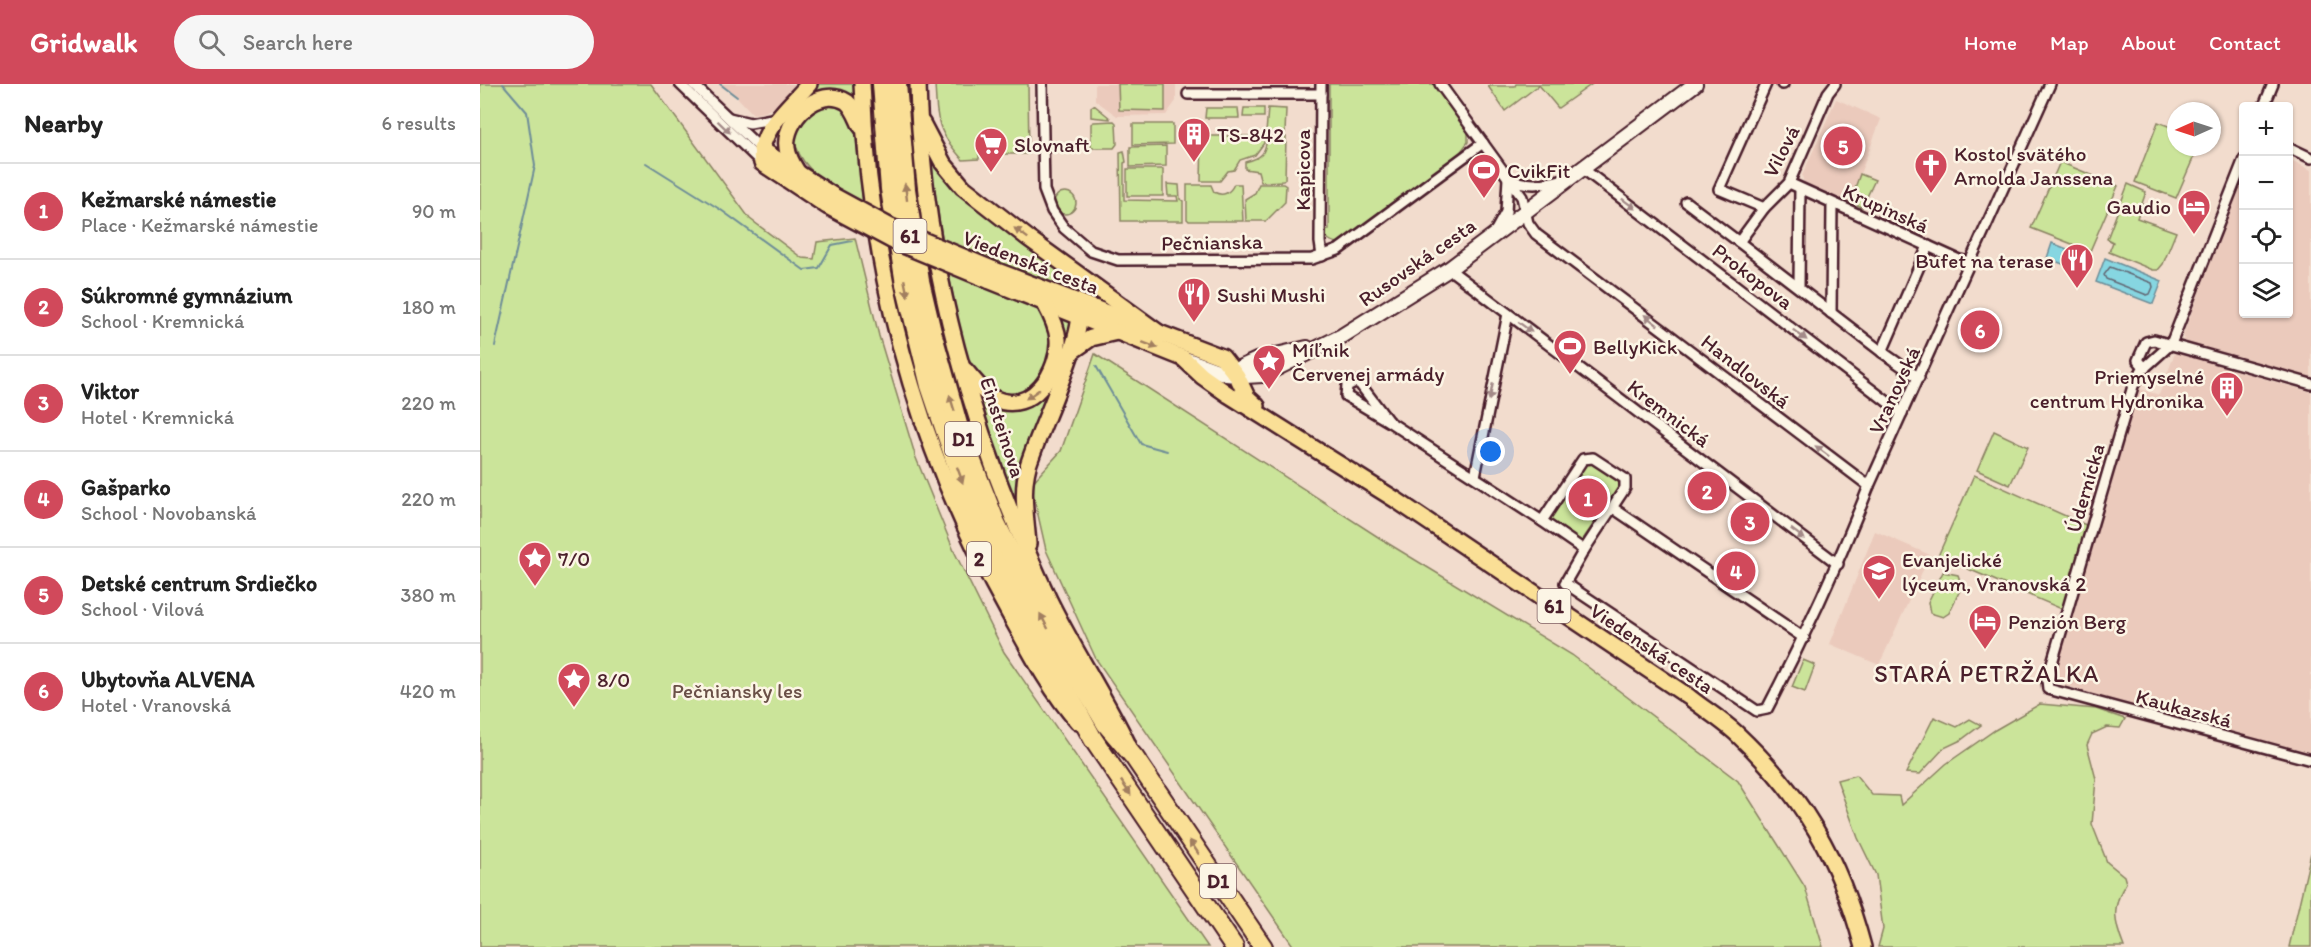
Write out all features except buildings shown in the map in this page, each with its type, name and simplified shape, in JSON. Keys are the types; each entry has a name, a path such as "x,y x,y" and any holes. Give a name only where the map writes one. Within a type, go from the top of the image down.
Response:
{"highway":[{"name":"D1","path":"882,84 885,140 896,234 916,335 930,386 962,481 1005,578 1093,739 1234,947"},
{"name":"D1","path":"897,84 906,189 920,281 945,381 963,437 996,524 1043,618 1106,724 1134,756 1263,947"}],"main road":[{"path":"798,173 787,151 784,122 809,84"},
{"name":"2","path":"862,84 864,134 874,225 888,299 903,360 931,449 970,543 994,587 1062,704 1093,739"},
{"name":"Einsteinova","path":"918,84 921,147 934,244 961,366 994,468 1029,556 1072,646 1115,718 1134,756"},
{"name":"2","path":"757,154 771,145 784,122 812,100 831,96 850,106 864,134"},
{"name":"2","path":"918,115 939,158 963,187 1028,238 1162,335"},
{"name":"Viedenská cesta","path":"757,154 798,173 829,200"},
{"name":"Viedenská cesta","path":"757,154 891,240 1070,300 1222,357 1252,405"},
{"name":"Viedenská cesta","path":"990,274 1046,304 1183,358 1202,376 1252,405 1396,500 1689,697 1734,731 1788,788 1814,825 1836,867 1851,905 1863,947"},
{"path":"1070,300 1080,312 1080,318"},
{"path":"961,366 980,387 995,399 1014,402 1033,396 1047,380 1058,349 1056,330 1046,304"},
{"name":"2","path":"1029,556 1025,501 1026,479 1034,450 1071,352 1080,318"},
{"path":"1071,352 1091,338 1117,332"}],"street":[{"name":"Viedenská cesta","path":"680,84 757,154"},
{"name":"Viedenská cesta","path":"693,84 728,118 757,154"},
{"name":"Pečnianska","path":"1042,84 1044,190 1052,211 1064,228 1091,251 1127,261 1312,259 1322,256 1341,248 1483,143"},
{"name":"Handlovská","path":"1440,84 1522,197 1528,223 1536,234 1869,486"},
{"name":"Rusovská cesta","path":"1183,358 1232,373 1263,375 1332,341 1377,316 1449,269 1695,84"},
{"path":"1764,208 1719,189 1766,84"},
{"name":"Vilová","path":"1739,242 1764,208 1789,183 1828,93 1835,84"},
{"name":"Vranovská","path":"1584,550 1565,584 1757,711 1767,709 1804,638 1838,564 1869,486 2050,84"},
{"path":"2266,102 2273,84"},
{"path":"1188,94 1321,89"},
{"name":"Kapicova","path":"1321,89 1320,242 1322,256"},
{"path":"728,118 750,123 784,122"},
{"path":"2293,149 2311,158"},
{"name":"Prokopova","path":"1582,168 1902,412"},
{"name":"Údernícka","path":"2048,689 2048,680 2133,386 2145,368 2171,344 2239,172"},
{"path":"1491,237 1501,224 1506,212 1508,178 1519,183 1539,184 1570,177"},
{"name":"Krupinská","path":"1789,183 1959,260 1971,262"},
{"path":"1799,286 1800,189"},
{"path":"1686,202 1919,378"},
{"path":"1831,313 1832,204"},
{"path":"1882,352 1928,246"},
{"name":"Kremnická","path":"1449,269 1838,564"},
{"path":"1475,476 1508,314"},
{"name":"Údernícka","path":"2145,368 2138,360 2146,342 2154,340 2171,344"},
{"name":"Rusovská cesta","path":"1232,373 1259,359 1332,341"},
{"path":"2171,344 2311,384"},
{"name":"Rusovská cesta","path":"1222,357 1259,359"},
{"name":"Rusovská cesta","path":"1252,405 1254,389 1271,373"},
{"path":"1388,421 1360,384 1355,382 1347,386 1346,396 1475,476 1584,550 1625,488 1625,479 1593,458 1584,459 1542,521"},
{"path":"1613,508 1804,638"},
{"name":"Kaukazská","path":"2048,689 2311,760"}],"shaded area":[{"path":"720,84 796,84 782,102 765,112 753,114 737,97"},
{"path":"1095,84 1176,84 1176,101 1166,115 1117,116 1095,100"},
{"path":"1836,99 1881,119 1849,203 1804,183 1802,176"},
{"path":"2293,161 2311,170 2311,378 2184,342 2183,335 2239,188 2239,318 2293,318"},
{"path":"2175,353 2311,392 2311,755 2128,705 2052,681 2137,388 2159,395"},
{"name":"Evanjelické lýceum, Vranovská 2","path":"1875,531 1930,555 1879,665 1830,644"}],"green space":[{"name":"Pečniansky les","path":"480,84 651,84 750,219 802,258 814,259 817,242 855,238 879,336 916,458 954,551 1004,652 1208,947 480,947"},
{"path":"815,84 857,84 857,107 825,91 817,94 795,111 771,140 769,138"},
{"path":"935,84 1028,84 1029,154 979,154 979,159 963,160 948,141 940,125"},
{"path":"1118,84 1165,84 1165,111 1119,110"},
{"path":"1329,84 1434,84 1468,130 1468,142 1459,154 1339,243 1329,240 1323,230 1329,230"},
{"path":"1516,84 1592,84 1558,108 1539,85 1505,111 1488,86 1515,86"},
{"path":"834,99 854,118 863,204 833,187 815,173 800,156 796,146 793,146 793,137 802,115"},
{"path":"1094,105 1110,119 1091,117 1091,107"},
{"path":"1206,108 1238,108 1239,118 1205,118"},
{"path":"1244,108 1264,108 1264,117 1243,117"},
{"path":"1268,108 1286,109 1285,133 1266,133"},
{"path":"1114,121 1117,144 1114,148 1091,148 1091,124"},
{"path":"2158,122 2167,126 2167,156 2194,156 2176,198 2135,182"},
{"path":"1133,124 1173,124 1173,144 1133,145"},
{"path":"1202,136 1263,136 1264,143 1255,155 1240,160 1234,170 1228,171 1220,181 1201,181"},
{"path":"1268,136 1286,137 1285,179 1283,181 1261,182 1258,171 1245,169 1245,162 1262,154"},
{"path":"1166,146 1166,166 1130,167 1130,147"},
{"path":"929,147 949,178 970,202 1112,303 1042,279 1035,308 1050,326 1053,350 1034,390 1006,398 979,381 972,367 948,270"},
{"path":"1124,151 1126,162 1124,163 1124,200 1178,201 1177,196 1168,196 1167,184 1179,185 1180,199 1183,201 1183,221 1121,221 1120,152"},
{"path":"2060,162 2118,186 2090,251 2031,228"},
{"path":"1127,169 1163,169 1163,196 1127,196"},
{"path":"1860,174 1875,180 1862,207 1850,202"},
{"path":"1234,184 1241,184 1243,221 1189,221 1187,219 1187,185 1211,185 1214,192 1223,194 1228,192"},
{"path":"1259,184 1286,186 1285,202 1266,221 1246,221 1245,199 1255,193"},
{"path":"2128,184 2146,192 2137,218 2176,232 2163,264 2158,270 2109,252 2113,242 2107,239"},
{"path":"1065,192 1073,195 1076,203 1073,211 1065,214 1057,211 1054,203 1057,195"},
{"path":"1054,313 1077,322 1018,511 976,391 989,401 1045,391"},
{"path":"1095,354 1389,544 1572,655 1738,781 1805,887 1823,947 1294,947 1096,659 1046,550 1031,484 1061,451"},
{"path":"1994,431 2028,447 2010,485 1977,470"},
{"path":"1588,461 1621,484 1581,542 1548,520"},
{"path":"1974,475 2088,526 2064,610 1938,556"},
{"path":"1943,572 1958,575 1962,586 1949,613 1943,617 1930,613 1928,602"},
{"path":"1803,660 1815,665 1805,692 1792,687"},
{"path":"2040,704 2096,709 2125,719 2120,728 2107,727 2092,734 2087,745 2096,779 2092,824 2107,862 2124,876 2126,883 2116,907 2116,922 2124,947 1878,947 1883,929 1876,875 1858,838 1837,780 1856,775 1872,795 1899,796 1901,805 1946,764 1995,730"},
{"path":"1934,717 1957,727 1970,719 1981,725 1961,740 1944,748 1920,774 1906,773"},
{"path":"2311,853 2311,947 2289,947"}],"water":[{"path":"2052,243 2082,255 2076,269 2047,258"},
{"path":"2105,258 2162,281 2153,304 2096,282"}],"waterway":[{"path":"495,346 535,166 527,112 503,84"},
{"path":"720,84 737,97"},
{"path":"646,163 721,210 804,270 819,268 832,245 852,241"},
{"path":"1096,366 1141,444 1167,451"}],"place":[{"name":"Detské centrum Srdiečko","path":"1843,146"},
{"name":"TS-842","path":"1194,163"},
{"name":"Slovnaft","path":"991,173"},
{"name":"Kostol svätého Arnolda Janssena","path":"1931,194"},
{"name":"CvikFit","path":"1484,199"},
{"name":"Gaudio","path":"2194,235"},
{"name":"Bufet na terase","path":"2077,289"},
{"name":"Sushi Mushi","path":"1194,323"},
{"name":"Ubytovňa ALVENA","path":"1980,330"},
{"name":"BellyKick","path":"1570,375"},
{"name":"Míľnik Červenej armády","path":"1269,390"},
{"name":"Priemyselné centrum Hydronika","path":"2227,417"},
{"name":"Súkromné gymnázium","path":"1707,491"},
{"name":"Kežmarské námestie","path":"1588,498"},
{"name":"Viktor","path":"1750,522"},
{"name":"Gašparko","path":"1736,571"},
{"name":"7/0","path":"535,587"},
{"name":"Evanjelické lýceum, Vranovská 2","path":"1879,600"},
{"name":"Penzión Berg","path":"1985,650"},
{"name":"8/0","path":"574,708"}],"district":[{"name":"STARÁ PETRŽALKA","path":"1987,673"}]}
